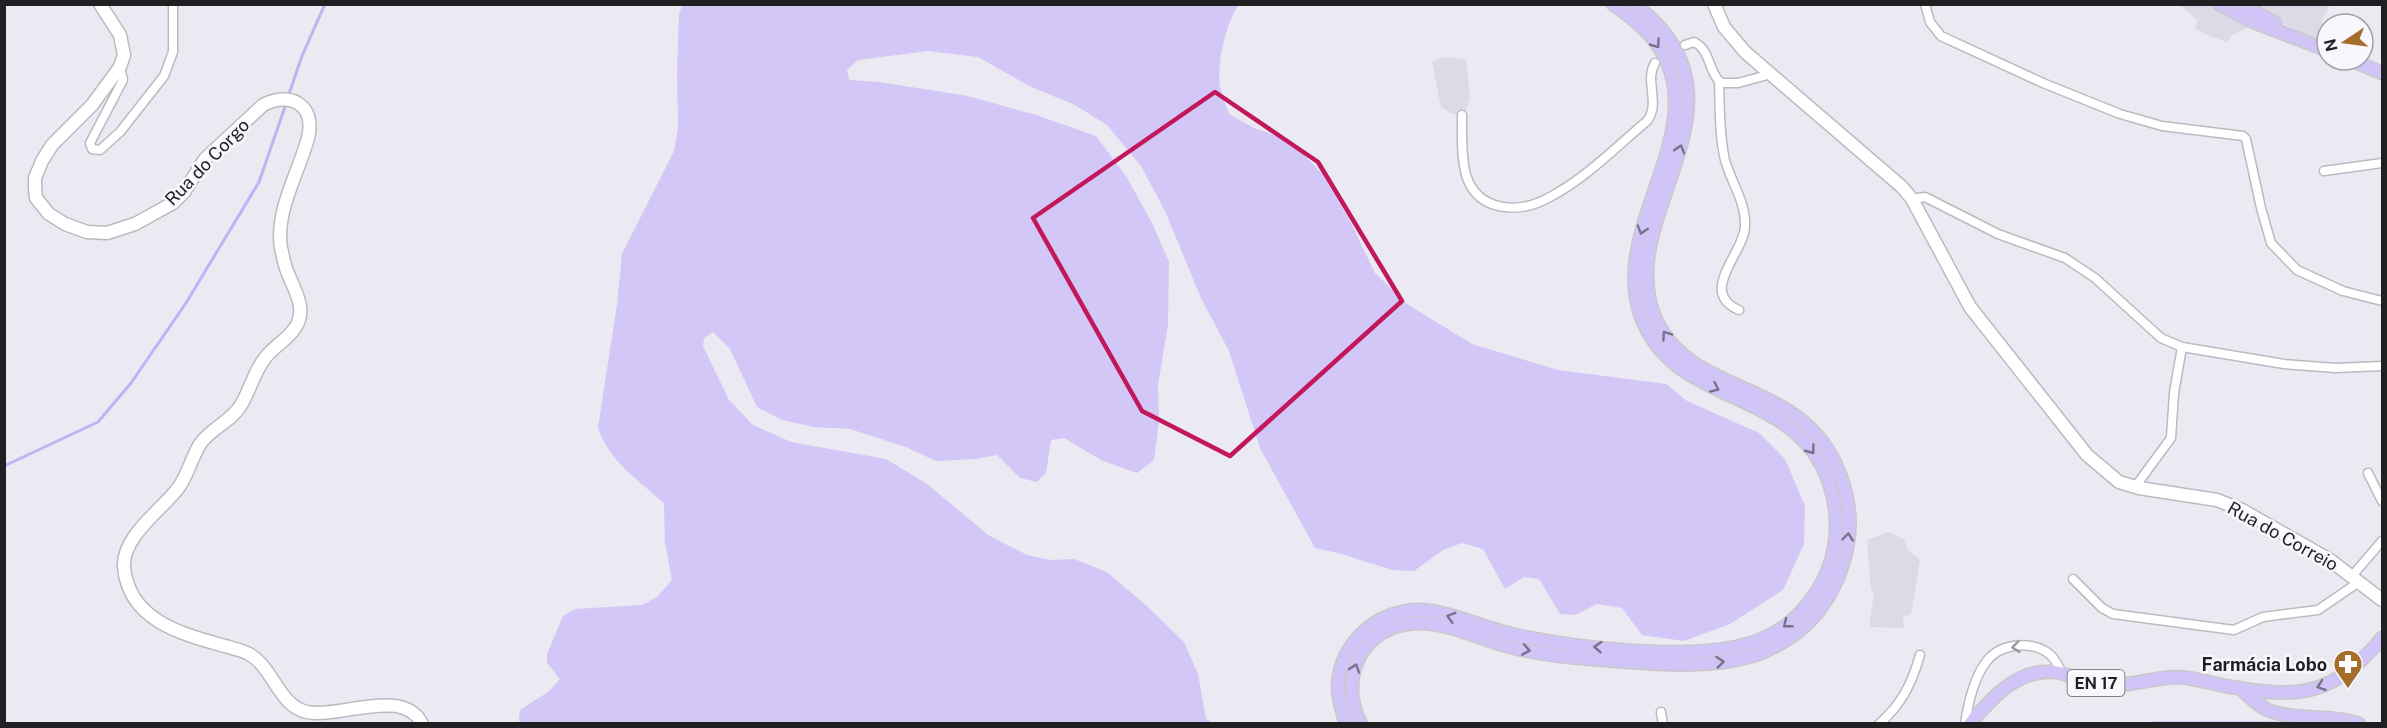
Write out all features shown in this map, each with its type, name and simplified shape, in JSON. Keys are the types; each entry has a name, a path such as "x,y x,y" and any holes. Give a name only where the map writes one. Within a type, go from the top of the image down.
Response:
{"main road":[{"path":"1346,723 1339,698 1339,675 1343,664 1359,636 1373,623 1391,615 1410,610 1431,611 1515,635 1590,646 1653,651 1721,650 1757,641 1788,624 1813,598 1830,564 1836,539 1834,499 1827,476 1809,446 1792,429 1768,412 1698,380 1680,369 1658,347 1643,321 1634,286 1634,263 1670,139 1675,94 1669,67 1657,44 1642,26 1613,4"},
{"path":"1361,723 1351,694 1352,673 1362,651 1388,629 1397,626 1417,623 1442,626 1507,646 1571,657 1666,664 1730,661 1757,655 1798,632 1821,609 1839,573 1847,546 1849,515 1843,484 1824,444 1806,423 1779,404 1707,371 1689,360 1665,336 1654,314 1647,279 1649,252 1683,141 1688,100 1682,66 1671,42 1653,20 1634,4"},
{"path":"2219,4 2251,21 2315,46"},
{"path":"2241,4 2280,25 2289,36"},
{"name":"EN 17","path":"1970,723 1991,698 2018,680 2050,671 2104,686 2178,677 2285,694 2306,692 2334,682 2365,658 2382,638"},
{"path":"2240,688 2259,706 2280,713 2330,717 2359,723"},
{"path":"2259,706 2273,692"}],"street":[{"path":"100,4 120,35 124,55 120,67 123,80 90,143 92,149 100,150 120,132 164,76 173,52 173,4"},
{"name":"Rua do Correio","path":"1714,4 1731,39 1888,172 1912,199 1970,307 2087,455 2119,482 2217,500 2242,510 2312,549 2382,600"},
{"path":"1925,4 1930,22 1941,36 2043,83 2120,114 2162,126 2243,136 2246,139 2271,243 2297,270 2343,291 2382,301"},
{"path":"1685,45 1694,42 1701,46 1719,81 1725,157 1739,194 1745,226 1740,244 1724,272 1723,291 1728,304 1739,310"},
{"path":"1462,115 1465,168 1473,188 1487,202 1496,206 1511,208 1532,205 1551,197 1582,177 1647,121 1653,109 1651,74 1655,63"},
{"name":"Rua do Corgo","path":"120,67 92,105 52,145 35,178 36,198 42,207 65,224 87,232 107,233 135,224 173,203 184,192 205,159 263,105 283,98 300,104 309,120 309,135 288,198 281,244 286,268 301,304 296,327 266,356 258,367 241,406 216,427 200,445 179,487 136,535 127,552 124,565 126,580 132,595 148,615 174,629 247,653 265,667 290,703 299,709 315,713 365,707 400,706 416,714 422,723"},
{"path":"1719,81 1724,84 1734,84 1772,74"},
{"path":"2324,171 2382,164"},
{"path":"1912,199 1925,197 1998,234 2065,258 2095,278 2161,338 2182,347 2294,365 2336,368 2382,366"},
{"path":"2137,487 2171,438 2174,393 2182,347"},
{"path":"2368,473 2382,501"},
{"path":"2073,579 2102,608 2113,614 2234,630 2263,617 2318,610 2356,579 2382,541"},
{"path":"1965,723 1975,687 1986,662 1997,652 2012,646 2032,646 2046,652 2055,660 2062,673"},
{"path":"1879,723 1900,703 1912,683 1920,654"},
{"path":"1661,712 1663,723"}],"highlighted area":[{"path":"1215,92 1318,162 1402,301 1230,456 1142,411 1033,218"}],"shaded area":[{"path":"682,5 1238,5 1226,34 1219,77 1229,114 1254,128 1290,140 1323,175 1350,221 1375,273 1407,304 1472,344 1558,370 1666,384 1687,401 1759,433 1785,459 1805,506 1804,544 1783,590 1730,624 1684,641 1642,635 1622,608 1597,604 1575,615 1560,614 1539,579 1524,577 1505,589 1483,549 1462,543 1443,550 1414,571 1392,570 1315,548 1260,448 1229,351 1201,298 1165,211 1141,166 1107,125 1075,105 1029,86 978,57 928,51 858,60 847,70 849,80 879,82 968,96 1036,115 1096,136 1126,176 1153,225 1169,262 1168,325 1158,385 1159,421 1154,460 1137,473 1103,461 1064,438 1051,440 1046,473 1037,482 1020,478 997,455 976,459 936,461 906,447 850,429 814,427 782,420 757,407 730,349 713,332 704,338 703,346 729,400 753,425 791,442 886,459 927,484 988,535 1027,555 1051,560 1074,559 1107,572 1184,642 1198,674 1206,719 1213,723 522,723 519,721 520,710 548,692 560,679 547,663 547,654 563,616 575,609 642,605 657,597 672,580 665,543 664,503 616,459 608,449 598,427 617,305 622,254 674,151 678,127 677,71 679,15"},
{"path":"2180,5 2214,5 2249,27 2232,35 2227,42 2195,29 2197,20"},
{"path":"2245,5 2330,5 2326,12 2315,12 2315,40"},
{"path":"1443,57 1466,59 1470,97 1465,115 1452,114 1441,107 1432,62"},
{"path":"1889,532 1904,539 1907,549 1920,560 1911,615 1903,616 1904,628 1869,627 1874,593 1871,590 1867,540"},
{"path":"2155,721 2260,721 2327,724 2140,724"}],"waterway":[{"path":"288,97 302,56 325,4"},
{"path":"4,466 98,422 131,383 186,303 259,182 286,104"}],"place":[{"name":"Farmácia Lobo","path":"2348,690"}]}
